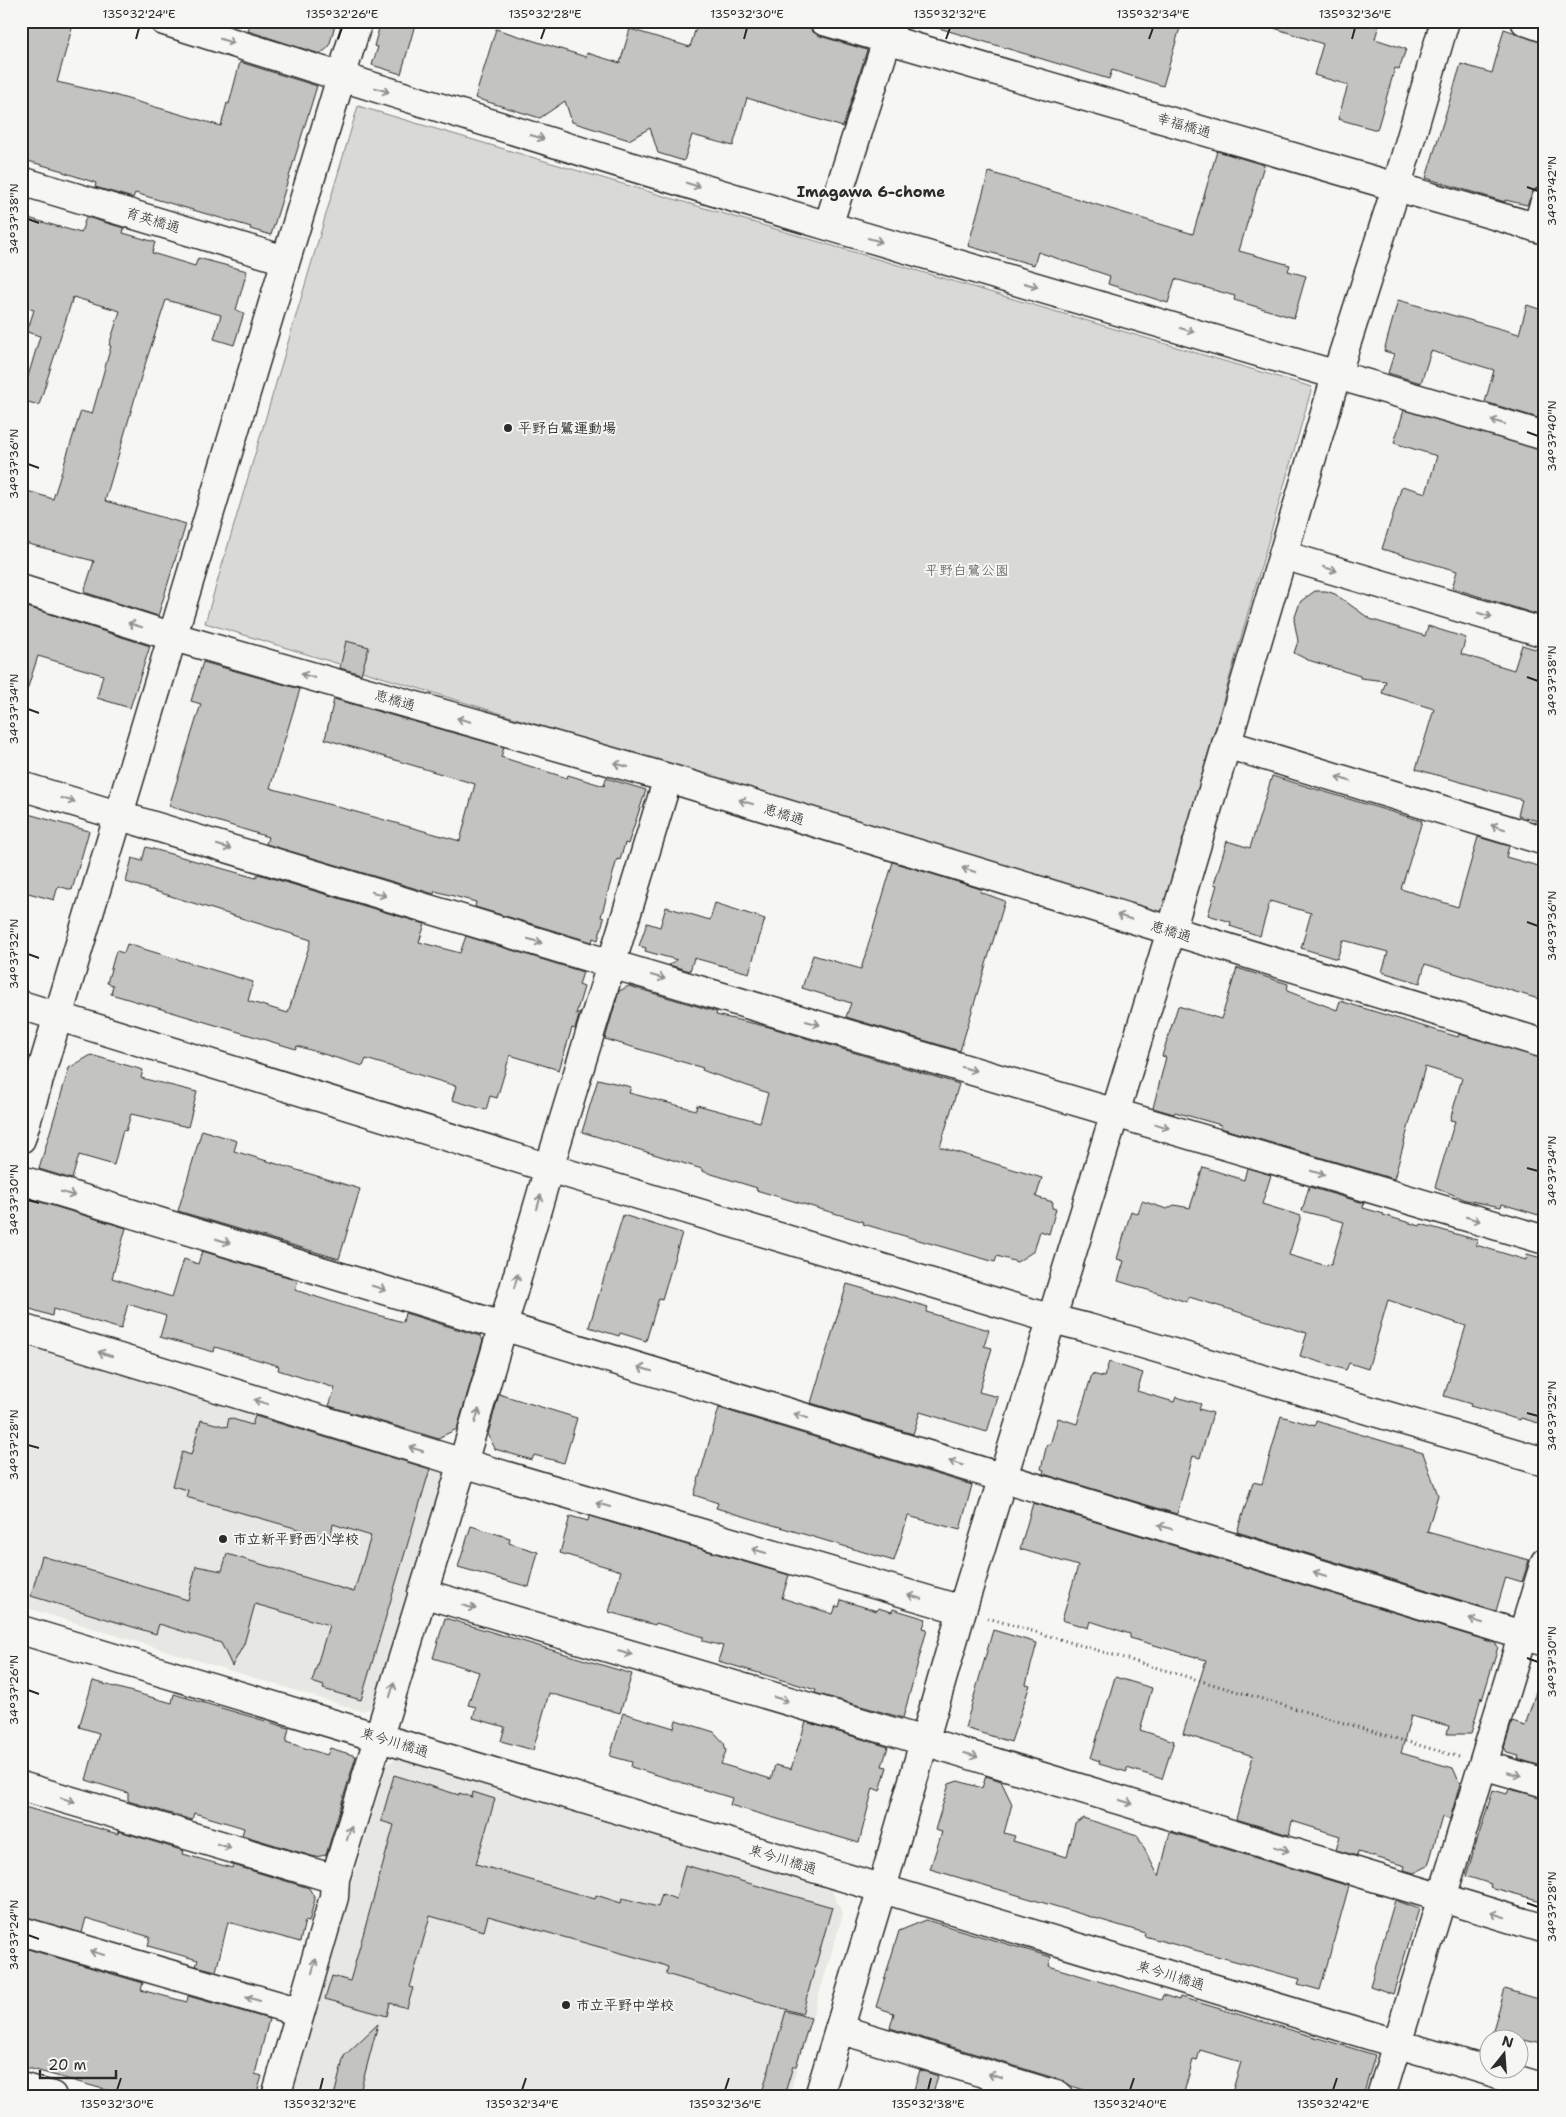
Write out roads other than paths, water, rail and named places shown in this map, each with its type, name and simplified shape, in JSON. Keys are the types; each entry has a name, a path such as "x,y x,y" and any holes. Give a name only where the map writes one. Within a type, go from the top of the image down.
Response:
{"street":[{"path":"164,21 342,78 828,226 1337,373 1545,436"},
{"path":"21,1139 174,637 285,260 358,21"},
{"name":"幸福橋通","path":"824,21 890,31 1541,229"},
{"path":"819,2096 882,1888 962,1610 1171,931 1337,373 1397,186 1445,21"},
{"path":"1525,21 1545,28"},
{"path":"828,226 890,31"},
{"name":"育英橋通","path":"21,181 285,260"},
{"path":"1541,229 1545,201"},
{"path":"1283,555 1545,633"},
{"name":"恵橋通","path":"21,589 174,637 668,778 1545,1044"},
{"path":"1226,744 1545,841"},
{"path":"276,2096 334,1897 334,1879 463,1463 549,1168 668,778"},
{"path":"21,786 611,964 1545,1240"},
{"path":"21,1005 549,1168 1052,1319 1545,1462"},
{"path":"21,1180 1534,1639"},
{"path":"21,1328 463,1463 962,1610"},
{"path":"1381,2096 1483,1765 1534,1639 1545,1562"},
{"path":"422,1593 924,1741 1545,1929"},
{"name":"東今川橋通","path":"21,1630 1545,2088"},
{"path":"1483,1765 1545,1783"},
{"path":"21,1786 334,1879"},
{"path":"21,1931 300,2012"},
{"path":"839,2029 1059,2096"},
{"path":"21,2087 52,2096"}],"place":[{"name":"平野白鷺運動場","path":"508,428"},
{"name":"市立新平野西小学校","path":"223,1539"},
{"name":"市立平野中学校","path":"566,2005"}],"district":[{"name":"Imagawa 6-chome","path":"871,192"}],"park label":[{"name":"平野白鷺公園","path":"967,570"}]}
